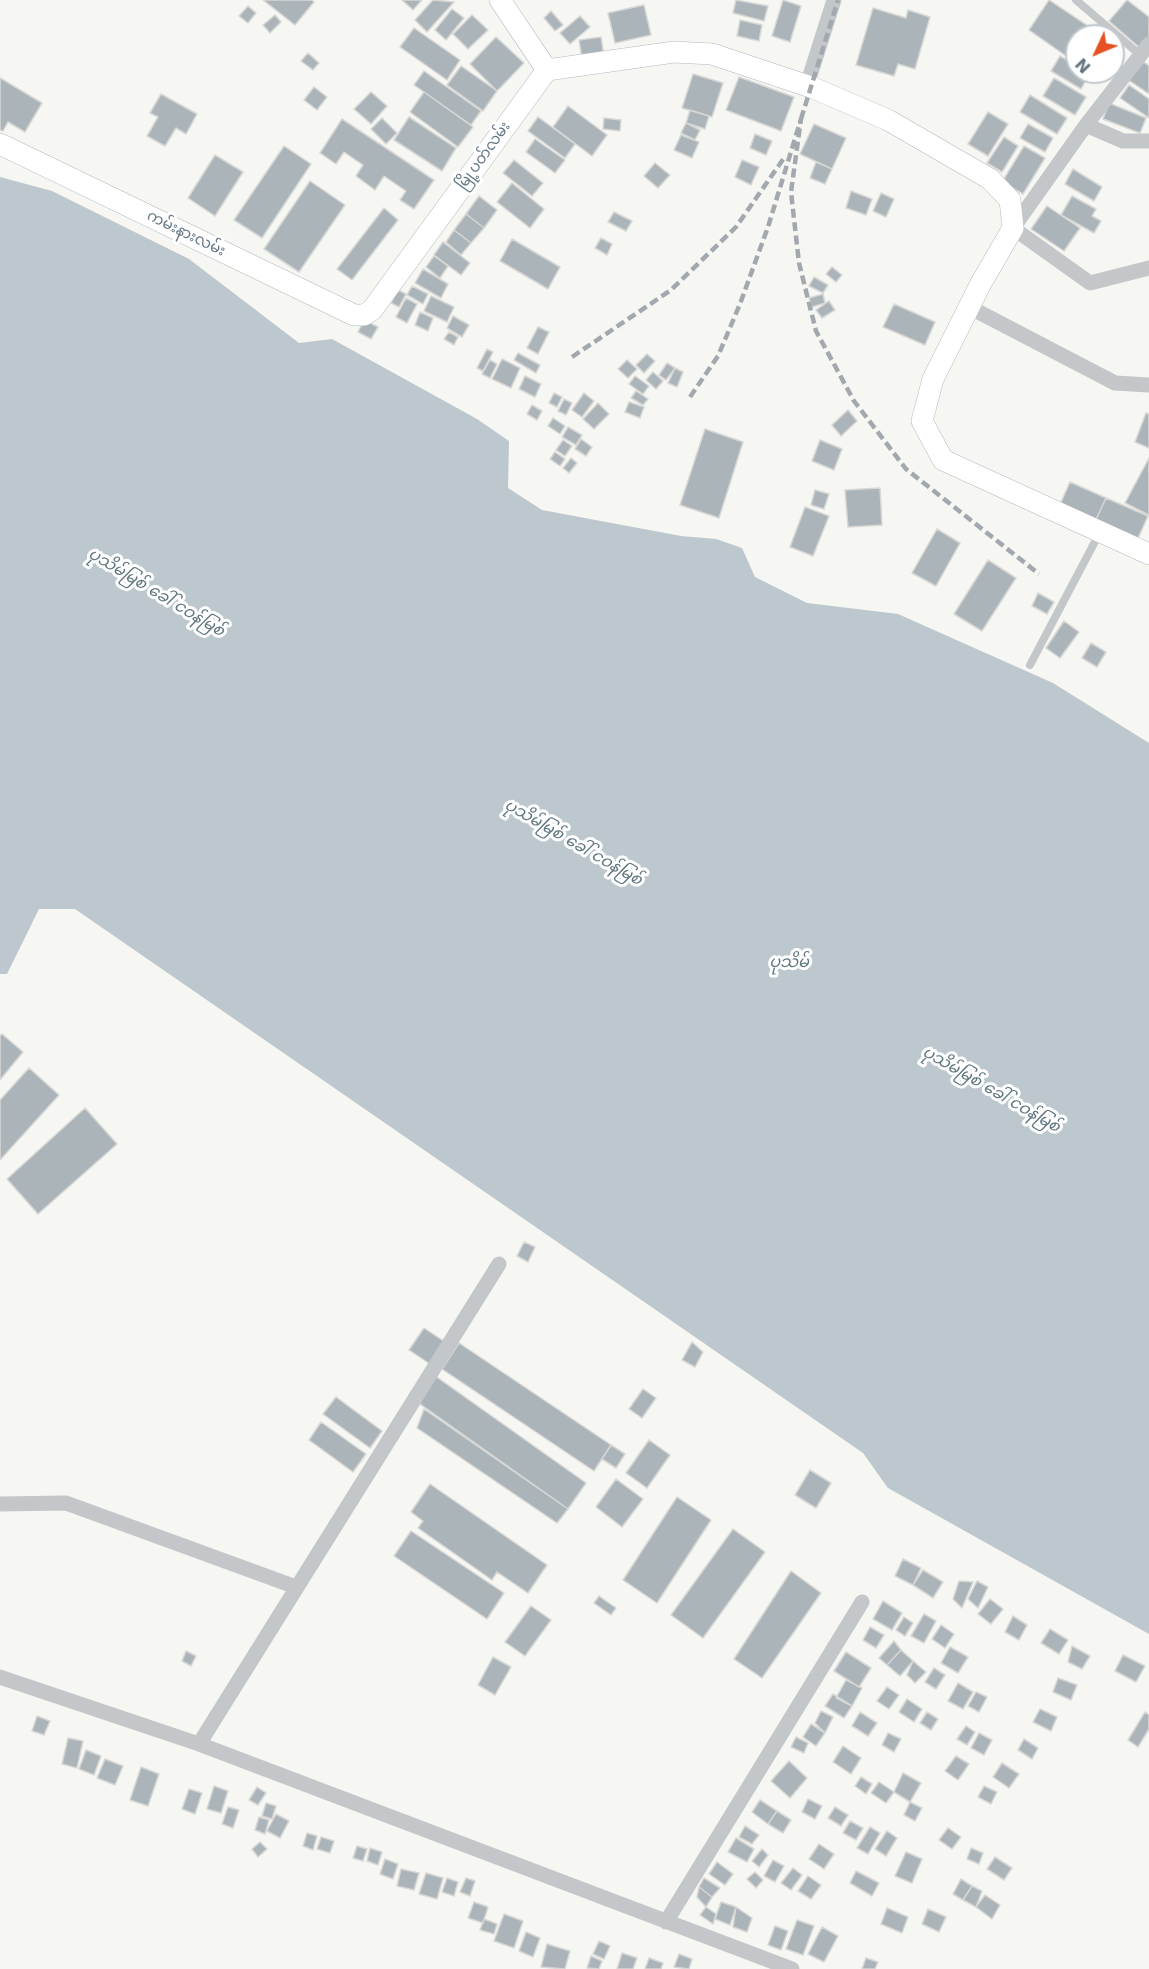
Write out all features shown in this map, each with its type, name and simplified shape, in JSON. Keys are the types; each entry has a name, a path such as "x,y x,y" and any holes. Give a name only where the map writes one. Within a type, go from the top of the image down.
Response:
{"street":[{"path":"500,0 547,70 674,52 703,53 807,85 888,120 990,179 1010,200 1013,228 1090,283 1149,268"},
{"path":"807,85 834,0"},
{"path":"1144,49 1086,125 1013,228 980,285 933,379 922,420 943,460 1149,554"},
{"name":"မြို့ပတ်လမ်း","path":"372,310 547,70"},
{"path":"1086,125 1123,141 1149,141"},
{"name":"ကမ်းနားလမ်း","path":"0,144 354,315 364,315 372,310"},
{"path":"970,308 1115,383 1149,385"},
{"path":"199,1744 499,1264"},
{"path":"0,1504 66,1503 296,1587"},
{"path":"666,1922 862,1602"},
{"path":"0,1677 199,1744 792,1969"}],"lane":[{"path":"1076,0 1144,49"},
{"path":"1030,665 1100,533"}],"water":[{"name":"ပုသိမ်","path":"0,177 52,191 189,259 299,343 332,339 477,419 509,441 508,488 542,510 681,536 716,539 742,548 755,577 807,603 898,614 1053,683 1149,743 1149,1634 888,1488 863,1453 75,909 39,909 7,974 0,974"}],"building":[{"path":"263,0 312,0 314,2 295,25"},
{"path":"402,0 422,0 413,10"},
{"path":"433,0 454,2 427,32 415,20"},
{"path":"736,0 768,6 764,21 733,13"},
{"path":"783,0 801,6 790,42 772,36"},
{"path":"1049,0 1085,24 1065,24 1065,55 1029,30"},
{"path":"1127,0 1149,17 1149,37 1140,48 1125,35 1125,24 1112,24 1109,21"},
{"path":"644,5 651,35 615,43 608,13"},
{"path":"248,6 256,13 248,23 239,16"},
{"path":"873,8 906,18 908,10 930,17 915,69 898,64 894,76 856,65"},
{"path":"452,9 464,18 446,40 435,30"},
{"path":"551,11 563,25 555,31 544,18"},
{"path":"275,15 281,22 270,33 263,25"},
{"path":"472,15 488,30 468,49 453,34"},
{"path":"580,16 590,27 570,44 560,33"},
{"path":"740,20 762,25 759,41 737,36"},
{"path":"414,28 460,60 447,80 400,47"},
{"path":"496,37 524,63 497,91 470,64"},
{"path":"601,37 604,56 582,59 579,40"},
{"path":"308,53 319,63 313,70 301,61"},
{"path":"1060,56 1065,59 1065,79 1051,71"},
{"path":"1140,59 1149,66 1149,94 1127,79"},
{"path":"461,66 497,91 483,111 447,85"},
{"path":"424,71 481,111 471,125 414,85"},
{"path":"693,74 723,83 712,117 682,108"},
{"path":"739,77 794,97 781,131 726,110"},
{"path":"0,78 42,103 25,132 8,122 3,131 0,130"},
{"path":"1054,78 1086,97 1075,115 1043,96"},
{"path":"1073,84 1084,84 1081,89"},
{"path":"1129,85 1149,99 1149,118 1120,98"},
{"path":"314,87 327,97 317,110 304,100"},
{"path":"371,92 387,106 371,124 354,109"},
{"path":"424,92 473,127 458,147 410,112"},
{"path":"161,94 197,114 186,134 176,128 165,146 147,136 158,117 150,113"},
{"path":"1030,95 1067,118 1057,134 1020,112"},
{"path":"1109,103 1146,118 1140,133 1103,119"},
{"path":"568,106 607,135 592,156 553,127"},
{"path":"690,110 709,116 705,129 686,123"},
{"path":"988,112 1008,124 988,156 968,144"},
{"path":"409,117 456,148 442,171 394,140"},
{"path":"538,117 575,144 565,158 528,131"},
{"path":"382,118 397,133 386,144 371,129"},
{"path":"604,118 621,120 620,131 603,129"},
{"path":"342,119 434,180 414,209 400,200 406,191 384,176 375,190 356,176 363,165 344,152 336,164 320,153"},
{"path":"686,123 700,130 695,140 681,133"},
{"path":"814,124 846,138 832,169 800,154"},
{"path":"1028,124 1053,138 1045,152 1020,138"},
{"path":"755,134 772,141 766,155 750,148"},
{"path":"681,135 699,142 692,158 674,150"},
{"path":"1004,137 1018,146 1002,172 987,163"},
{"path":"535,139 565,160 555,173 526,152"},
{"path":"284,146 311,164 262,238 234,220"},
{"path":"1024,146 1045,158 1023,194 1002,182"},
{"path":"215,155 243,172 215,216 188,198"},
{"path":"514,160 543,183 532,196 503,173"},
{"path":"742,160 759,167 751,185 735,177"},
{"path":"816,162 832,169 825,184 810,178"},
{"path":"655,163 670,175 658,188 644,176"},
{"path":"1073,169 1102,187 1094,201 1065,184"},
{"path":"310,181 345,205 299,272 264,249"},
{"path":"512,183 544,209 530,228 497,202"},
{"path":"851,191 872,199 866,215 846,208"},
{"path":"881,193 894,199 886,217 873,211"},
{"path":"479,196 497,210 484,228 466,214"},
{"path":"1072,196 1096,209 1092,216 1101,221 1094,233 1061,215"},
{"path":"1047,206 1080,228 1064,251 1031,229"},
{"path":"384,208 398,220 352,280 337,269"},
{"path":"614,212 632,221 626,231 608,222"},
{"path":"466,214 484,228 471,243 454,230"},
{"path":"454,230 471,243 461,255 446,242"},
{"path":"601,238 612,244 607,255 595,248"},
{"path":"512,239 560,267 548,289 500,261"},
{"path":"443,242 470,263 461,275 434,255"},
{"path":"434,256 448,266 440,278 426,267"},
{"path":"832,267 842,275 836,282 826,274"},
{"path":"423,269 448,284 441,298 415,283"},
{"path":"814,277 828,285 823,293 809,286"},
{"path":"412,286 428,294 423,304 407,295"},
{"path":"398,290 406,294 399,307 391,303"},
{"path":"823,294 825,303 812,307 809,298"},
{"path":"431,296 454,307 447,322 424,311"},
{"path":"406,298 417,304 407,323 396,317"},
{"path":"829,301 835,310 822,318 816,310"},
{"path":"894,304 935,322 925,345 883,327"},
{"path":"420,312 433,318 428,331 415,325"},
{"path":"453,316 469,325 462,337 447,328"},
{"path":"364,320 378,327 371,339 358,332"},
{"path":"538,327 549,332 538,354 527,348"},
{"path":"449,332 458,337 454,345 444,339"},
{"path":"487,349 493,352 483,371 477,368"},
{"path":"518,353 540,365 536,373 514,360"},
{"path":"647,354 655,361 644,373 636,365"},
{"path":"502,359 520,368 511,388 492,379"},
{"path":"490,360 497,364 490,378 482,374"},
{"path":"627,360 637,369 628,378 618,369"},
{"path":"667,363 675,368 666,380 659,375"},
{"path":"675,368 683,372 677,387 668,383"},
{"path":"653,372 663,381 656,389 646,380"},
{"path":"525,376 541,384 535,397 519,389"},
{"path":"635,376 649,386 643,394 629,384"},
{"path":"636,391 648,399 643,405 631,398"},
{"path":"554,393 562,397 557,407 549,403"},
{"path":"584,393 594,401 582,417 572,410"},
{"path":"564,399 572,403 566,415 558,411"},
{"path":"629,402 644,407 640,418 625,412"},
{"path":"598,403 609,414 594,429 583,419"},
{"path":"532,405 542,411 537,420 527,414"},
{"path":"848,410 857,421 841,436 832,425"},
{"path":"1146,413 1149,414 1149,448 1135,442"},
{"path":"553,418 565,426 560,434 548,426"},
{"path":"568,427 582,435 576,445 562,437"},
{"path":"705,429 743,442 719,518 680,505"},
{"path":"581,439 592,447 586,456 575,449"},
{"path":"563,440 572,446 565,456 556,450"},
{"path":"820,440 842,449 834,470 812,461"},
{"path":"555,452 565,459 560,466 550,459"},
{"path":"571,458 577,463 569,473 563,468"},
{"path":"1149,458 1149,515 1125,503"},
{"path":"1070,482 1106,498 1093,526 1057,511"},
{"path":"880,488 882,525 848,527 845,490"},
{"path":"815,490 829,494 824,509 811,505"},
{"path":"1106,498 1148,516 1135,545 1093,526"},
{"path":"805,507 829,516 813,556 790,547"},
{"path":"937,529 960,543 936,586 912,573"},
{"path":"988,560 1016,578 982,631 954,614"},
{"path":"1038,593 1054,602 1047,614 1032,606"},
{"path":"1064,621 1079,632 1060,658 1046,648"},
{"path":"1091,643 1106,652 1097,667 1082,658"},
{"path":"2,1034 23,1052 0,1080 0,1036"},
{"path":"29,1068 59,1095 0,1160 0,1100"},
{"path":"85,1108 117,1144 38,1214 7,1179"},
{"path":"524,1242 535,1247 528,1262 517,1256"},
{"path":"424,1328 448,1344 433,1366 409,1350"},
{"path":"692,1342 703,1352 695,1367 682,1360"},
{"path":"459,1343 611,1445 594,1471 442,1369"},
{"path":"431,1373 586,1483 568,1509 420,1404"},
{"path":"643,1389 656,1398 642,1418 629,1409"},
{"path":"336,1397 382,1431 370,1448 323,1414"},
{"path":"424,1409 568,1509 557,1523 417,1428"},
{"path":"321,1422 366,1454 353,1472 309,1440"},
{"path":"649,1440 670,1455 647,1488 626,1473"},
{"path":"611,1445 625,1454 616,1468 602,1459"},
{"path":"810,1470 831,1483 816,1508 795,1495"},
{"path":"616,1479 643,1499 622,1527 596,1507"},
{"path":"430,1484 547,1565 528,1593 497,1572 492,1580 418,1528 423,1521 411,1512"},
{"path":"677,1497 711,1520 657,1603 623,1580"},
{"path":"733,1529 765,1552 703,1638 671,1615"},
{"path":"411,1531 504,1593 487,1619 394,1556"},
{"path":"903,1559 921,1568 913,1585 895,1576"},
{"path":"923,1570 943,1582 933,1598 913,1585"},
{"path":"791,1571 821,1593 762,1678 734,1659"},
{"path":"959,1581 973,1582 962,1608 953,1599"},
{"path":"977,1581 988,1587 978,1608 968,1599"},
{"path":"599,1596 616,1608 611,1615 594,1603"},
{"path":"990,1599 1003,1609 991,1624 978,1614"},
{"path":"883,1601 902,1613 892,1630 873,1619"},
{"path":"531,1606 551,1620 525,1656 505,1642"},
{"path":"924,1614 936,1621 924,1643 911,1636"},
{"path":"1013,1616 1027,1625 1019,1640 1005,1632"},
{"path":"904,1617 913,1623 905,1636 896,1630"},
{"path":"941,1625 954,1634 945,1648 932,1639"},
{"path":"870,1627 884,1635 876,1648 863,1640"},
{"path":"1050,1629 1068,1640 1059,1654 1041,1643"},
{"path":"894,1641 901,1650 887,1665 879,1658"},
{"path":"1072,1646 1090,1656 1082,1669 1068,1662"},
{"path":"950,1647 968,1657 958,1673 941,1663"},
{"path":"901,1650 913,1661 900,1676 887,1665"},
{"path":"186,1651 196,1656 191,1666 182,1661"},
{"path":"846,1652 871,1668 859,1687 834,1671"},
{"path":"1123,1655 1145,1666 1136,1682 1115,1671"},
{"path":"493,1657 511,1667 495,1695 478,1685"},
{"path":"913,1661 926,1672 915,1683 907,1675"},
{"path":"934,1668 945,1675 936,1689 925,1682"},
{"path":"1058,1678 1077,1685 1071,1700 1053,1692"},
{"path":"846,1680 862,1688 852,1706 836,1698"},
{"path":"958,1683 973,1692 963,1709 948,1701"},
{"path":"887,1687 899,1695 889,1709 877,1701"},
{"path":"976,1692 987,1697 979,1712 968,1706"},
{"path":"833,1694 852,1706 844,1718 825,1706"},
{"path":"907,1699 922,1709 914,1722 899,1712"},
{"path":"1040,1709 1057,1717 1051,1731 1033,1722"},
{"path":"821,1711 833,1717 825,1733 815,1723"},
{"path":"860,1712 877,1723 868,1736 852,1726"},
{"path":"927,1712 938,1719 931,1730 920,1723"},
{"path":"1145,1712 1149,1715 1149,1729 1138,1747 1128,1740"},
{"path":"37,1716 50,1721 44,1735 32,1731"},
{"path":"811,1724 825,1733 816,1746 803,1737"},
{"path":"966,1726 975,1732 967,1745 957,1739"},
{"path":"888,1733 901,1739 894,1752 882,1745"},
{"path":"979,1733 992,1740 984,1755 971,1748"},
{"path":"796,1737 808,1743 804,1753 791,1747"},
{"path":"68,1738 83,1741 77,1768 62,1764"},
{"path":"1024,1739 1038,1748 1032,1759 1018,1750"},
{"path":"843,1746 861,1758 851,1774 833,1762"},
{"path":"86,1750 101,1756 94,1775 79,1769"},
{"path":"956,1756 969,1764 958,1780 945,1771"},
{"path":"105,1759 123,1766 115,1785 97,1778"},
{"path":"789,1761 807,1778 790,1798 771,1781"},
{"path":"1002,1763 1019,1774 1009,1788 993,1777"},
{"path":"141,1767 159,1774 148,1806 130,1800"},
{"path":"903,1773 921,1783 910,1802 894,1792"},
{"path":"861,1777 872,1784 866,1794 855,1786"},
{"path":"879,1782 894,1792 886,1803 871,1793"},
{"path":"214,1786 228,1791 221,1813 207,1809"},
{"path":"984,1786 997,1792 991,1804 978,1797"},
{"path":"257,1787 266,1793 258,1805 249,1800"},
{"path":"189,1789 202,1793 195,1814 182,1809"},
{"path":"808,1799 822,1806 815,1819 802,1812"},
{"path":"760,1800 777,1811 768,1824 752,1812"},
{"path":"910,1802 922,1808 915,1821 904,1815"},
{"path":"266,1803 276,1806 272,1819 262,1816"},
{"path":"228,1807 239,1810 233,1828 222,1824"},
{"path":"835,1807 848,1815 841,1826 828,1818"},
{"path":"777,1811 791,1820 783,1833 768,1824"},
{"path":"276,1814 289,1821 280,1838 267,1831"},
{"path":"259,1817 269,1820 265,1834 255,1830"},
{"path":"850,1821 863,1828 856,1840 843,1833"},
{"path":"745,1826 759,1835 752,1844 739,1837"},
{"path":"870,1827 880,1833 868,1854 857,1848"},
{"path":"948,1828 961,1837 952,1849 939,1840"},
{"path":"887,1831 897,1838 886,1856 875,1849"},
{"path":"307,1833 317,1836 313,1850 303,1846"},
{"path":"321,1837 334,1841 330,1853 317,1849"},
{"path":"736,1838 754,1849 747,1862 728,1852"},
{"path":"260,1842 267,1849 258,1857 252,1849"},
{"path":"819,1844 834,1854 824,1869 809,1859"},
{"path":"357,1846 367,1849 363,1861 353,1858"},
{"path":"370,1848 382,1852 378,1865 367,1861"},
{"path":"971,1848 983,1853 979,1864 967,1859"},
{"path":"762,1849 768,1855 759,1867 752,1861"},
{"path":"906,1852 922,1859 912,1883 895,1876"},
{"path":"995,1857 1012,1868 1004,1880 987,1869"},
{"path":"385,1859 398,1864 393,1879 380,1874"},
{"path":"773,1860 784,1866 775,1882 764,1876"},
{"path":"717,1862 733,1874 725,1885 709,1874"},
{"path":"793,1868 802,1875 791,1890 781,1883"},
{"path":"401,1869 419,1873 414,1890 397,1886"},
{"path":"856,1871 879,1883 872,1896 850,1883"},
{"path":"755,1872 763,1880 756,1888 747,1879"},
{"path":"426,1873 443,1878 437,1899 419,1894"},
{"path":"808,1876 821,1885 811,1899 798,1891"},
{"path":"447,1878 458,1882 454,1896 442,1892"},
{"path":"466,1878 475,1881 470,1896 460,1892"},
{"path":"704,1878 720,1888 712,1897 699,1887"},
{"path":"961,1879 972,1886 963,1900 953,1894"},
{"path":"972,1886 982,1891 976,1907 963,1900"},
{"path":"699,1887 712,1897 706,1907 697,1897"},
{"path":"985,1895 1000,1905 992,1919 976,1907"},
{"path":"474,1902 488,1907 483,1923 468,1918"},
{"path":"721,1902 736,1907 730,1925 715,1919"},
{"path":"706,1907 716,1914 713,1924 700,1915"},
{"path":"736,1907 752,1918 747,1932 733,1927"},
{"path":"887,1908 908,1917 902,1933 881,1924"},
{"path":"928,1909 946,1917 939,1932 922,1924"},
{"path":"504,1914 523,1921 514,1948 494,1941"},
{"path":"484,1919 497,1924 494,1934 480,1930"},
{"path":"797,1920 814,1926 803,1955 786,1949"},
{"path":"775,1926 788,1931 781,1950 768,1945"},
{"path":"822,1927 838,1936 824,1962 808,1954"},
{"path":"526,1932 540,1938 533,1957 519,1951"},
{"path":"599,1941 610,1946 604,1959 593,1954"},
{"path":"547,1944 570,1951 565,1969 541,1967"},
{"path":"622,1953 637,1958 633,1969 617,1969"},
{"path":"679,1954 692,1959 689,1969 674,1967"},
{"path":"591,1956 602,1961 599,1969 587,1968"},
{"path":"649,1958 663,1963 661,1969 645,1969"},
{"path":"866,1958 878,1962 875,1969 862,1969"}],"railway":[{"path":"801,119 838,0"},
{"path":"690,397 718,356 740,304 768,227 801,119 791,192 799,263 816,331 854,401 906,469 1039,574"},
{"path":"572,357 671,290 736,227 784,158"}],"water label":[{"name":"ပုသိမ်မြစ် ခေါ် ငဝန်မြစ်","path":"156,593"},
{"name":"ပုသိမ်မြစ် ခေါ် ငဝန်မြစ်","path":"573,843"},
{"name":"ပုသိမ်မြစ် ခေါ် ငဝန်မြစ်","path":"991,1090"}]}
